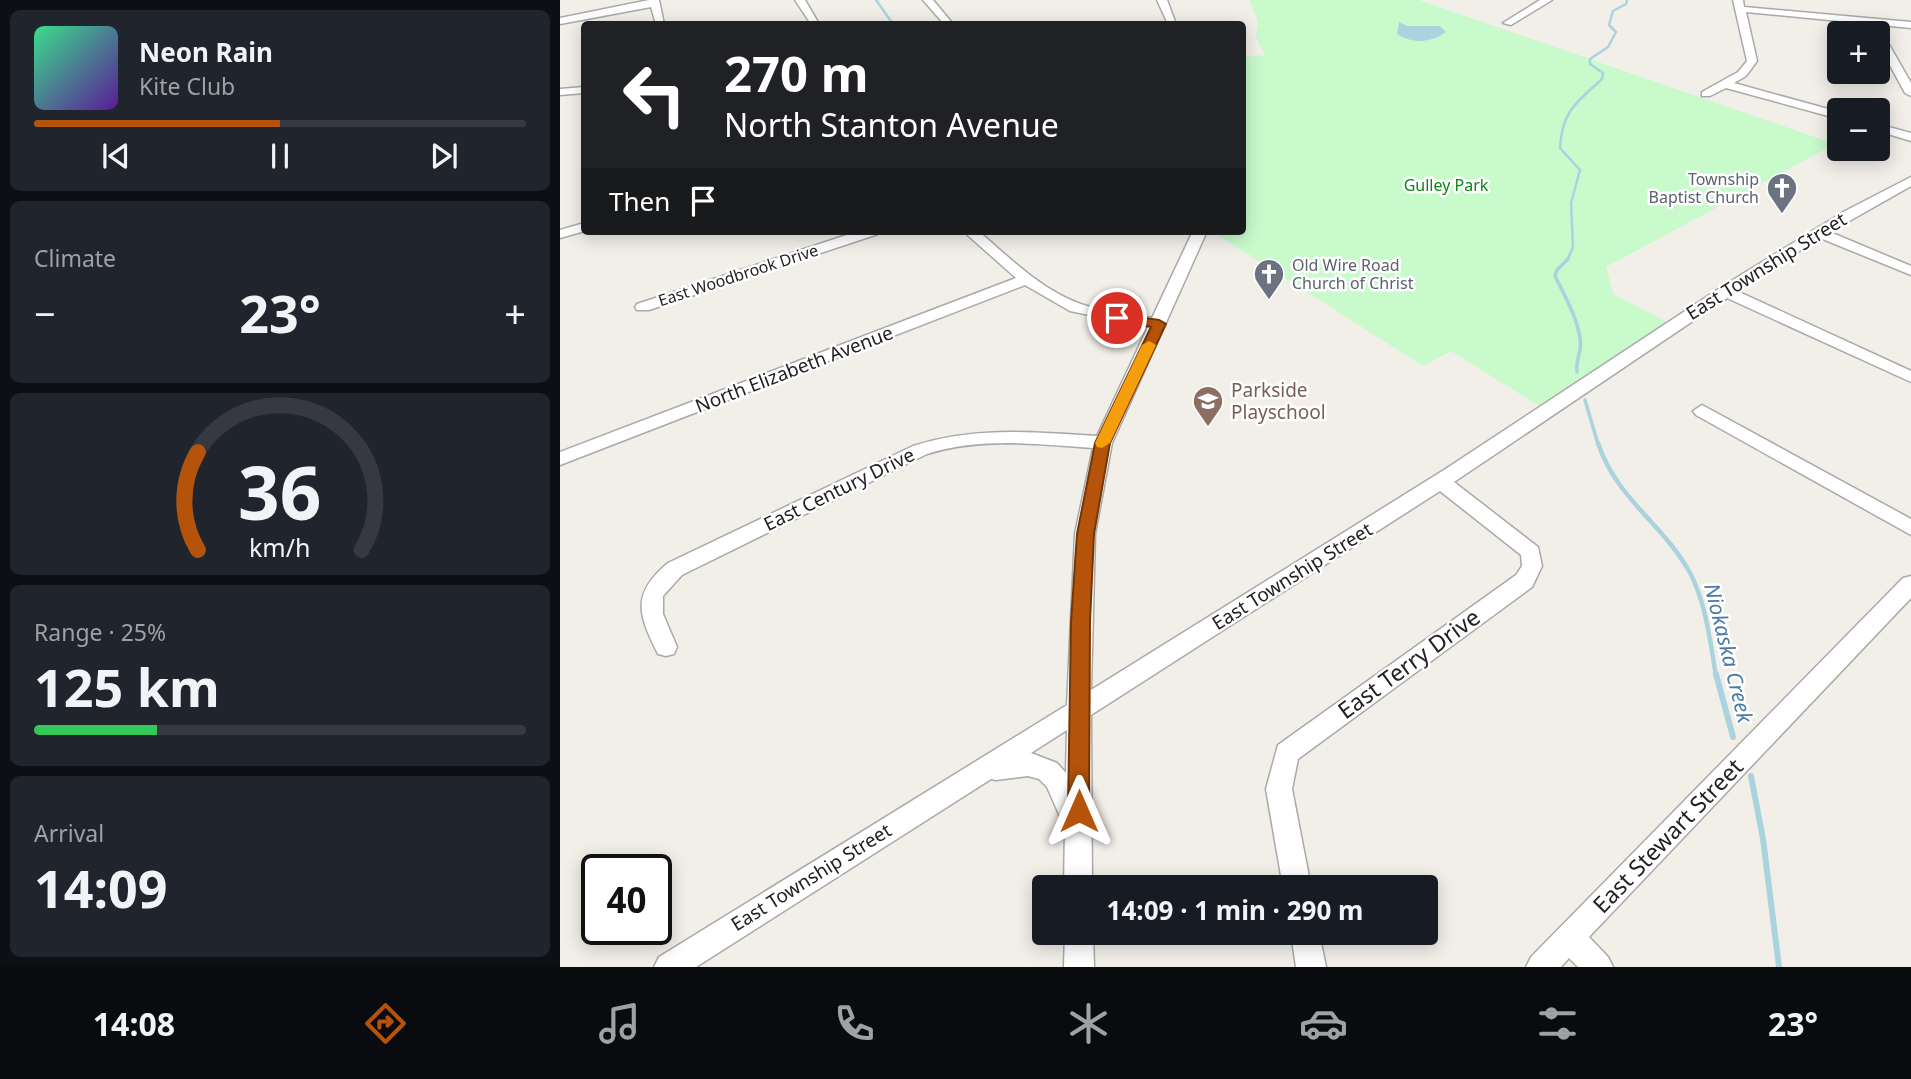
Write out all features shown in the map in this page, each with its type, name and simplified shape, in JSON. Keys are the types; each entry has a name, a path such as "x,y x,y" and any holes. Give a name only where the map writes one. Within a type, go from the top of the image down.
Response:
{"street":[{"path":"800,0 813,21"},
{"path":"928,0 946,21"},
{"path":"1162,0 1171,21"},
{"path":"1508,23 1547,0"},
{"path":"560,22 654,1 659,21"},
{"path":"1706,94 1747,70 1753,57 1739,5 1863,21"},
{"path":"1890,23 1911,25"},
{"path":"1890,58 1911,93"},
{"path":"1893,63 1911,65"},
{"path":"1725,84 1827,113"},
{"path":"560,92 581,90"},
{"name":"East Township Street","path":"669,967 1441,482 1549,412 1644,343 1725,291 1911,180"},
{"path":"560,234 581,228"},
{"path":"1819,233 1911,271"},
{"name":"East Woodbrook Drive","path":"643,307 861,235"},
{"path":"975,235 1051,296 1077,308 1159,324"},
{"path":"1078,875 1084,546 1102,443 1198,235"},
{"name":"North Elizabeth Avenue","path":"560,459 1027,279"},
{"path":"1725,291 1911,377"},
{"path":"1702,411 1911,528"},
{"name":"East Century Drive","path":"666,647 649,609 651,595 660,581 675,569 920,450 943,441 987,435 1102,443"},
{"name":"East Terry Drive","path":"1295,875 1279,789 1287,753 1524,581 1532,566 1531,552 1517,538 1441,482"},
{"name":"East Stewart Street","path":"1541,967 1911,584"},
{"path":"971,776 1019,763 1031,763 1043,768 1053,775 1063,789 1078,836"},
{"path":"1570,938 1598,967"},
{"path":"1079,945 1079,967"},
{"path":"1307,945 1311,967"}],"green space":[{"name":"Gulley Park","path":"1250,0 1419,0 1827,141 1827,148 1606,267 1613,294 1673,325 1549,412 1451,351 1423,366 1217,235 1246,235 1246,57 1265,55 1256,38 1258,22"}],"water":[{"path":"1399,22 1407,26 1440,26 1446,32 1428,40 1415,41 1397,34"}],"waterway":[{"path":"876,0 891,21"},
{"name":"Niokaska Creek","path":"1568,259 1573,247 1571,203 1580,170 1560,148 1561,135 1572,109 1602,79 1603,73 1590,64 1590,59 1608,47 1616,32 1609,25 1613,11 1626,4 1627,0"},
{"name":"Niokaska Creek","path":"1568,259 1555,276 1579,333 1577,372"},
{"name":"Niokaska Creek","path":"1585,400 1598,444"},
{"name":"Niokaska Creek","path":"1598,443 1606,462 1627,495 1666,538 1689,571 1703,609 1716,676"},
{"name":"Niokaska Creek","path":"1716,674 1733,737"},
{"name":"Niokaska Creek","path":"1751,776 1763,839 1779,967"}],"slow traffic":[{"path":"1102,443 1149,345"}],"place":[{"name":"Township Baptist Church","path":"1782,215"},
{"name":"Old Wire Road Church of Christ","path":"1269,301"},
{"name":"Parkside Playschool","path":"1208,428"}],"route":[{"path":"1079,811 1080,622 1085,534 1102,443 1159,324 1117,318"}]}
